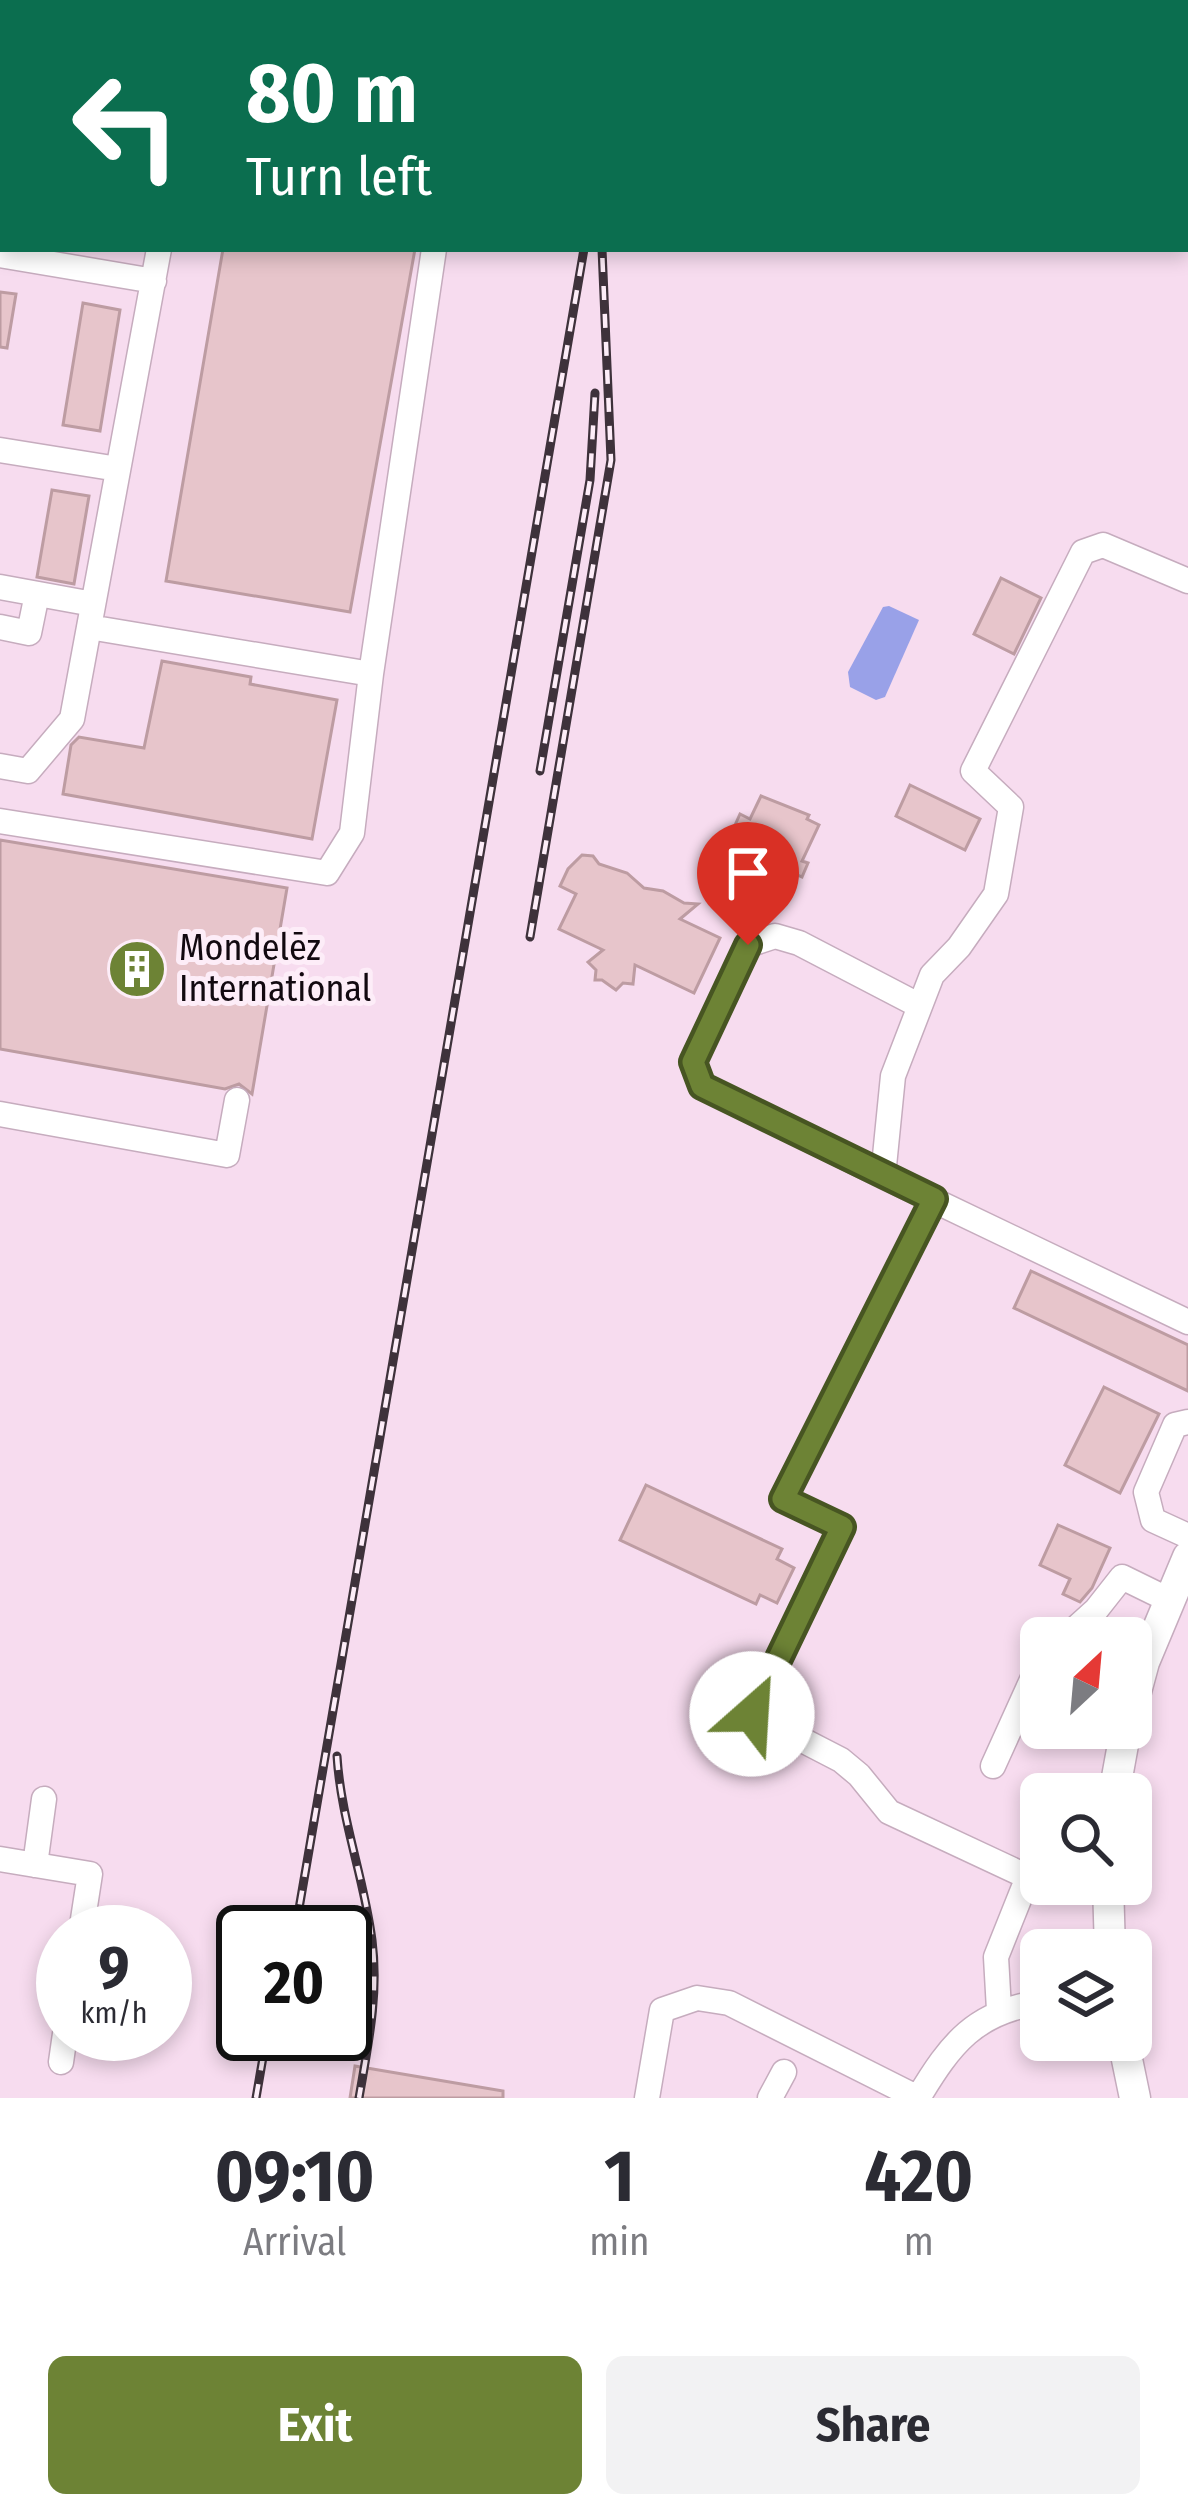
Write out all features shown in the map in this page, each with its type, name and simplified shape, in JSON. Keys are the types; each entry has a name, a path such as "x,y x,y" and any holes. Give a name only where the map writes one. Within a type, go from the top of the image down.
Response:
{"main road":[{"path":"1152,1642 1188,1557"},
{"path":"1128,2061 1136,2098"}],"street":[{"path":"0,766 28,771 72,719 159,252"},
{"path":"0,821 327,873 352,833 434,252"},
{"path":"0,255 154,280"},
{"path":"0,450 118,470"},
{"path":"884,1176 893,1076 932,975 959,947 996,894 1011,807 973,771 1083,552 1103,545 1188,581"},
{"path":"0,587 37,594 91,615 371,674"},
{"path":"0,627 29,633 37,594"},
{"path":"920,1006 800,943 776,936 748,945 693,1062 702,1086 1188,1322"},
{"path":"0,1114 226,1155 237,1100"},
{"path":"934,1199 783,1499 842,1527 752,1714 841,1760 860,1775 889,1812 1028,1877 996,1957 999,2010"},
{"path":"1188,1422 1175,1425 1146,1492 1153,1520 1188,1536"},
{"path":"1088,1617 1121,1577 1169,1600"},
{"path":"993,1766 1020,1706"},
{"path":"34,1865 44,1799"},
{"path":"0,1859 90,1874 85,1905"},
{"path":"647,2098 662,2010 697,1998 729,2003 918,2098 944,2055 975,2026 999,2010 1020,2006"},
{"path":"770,2098 784,2072"}],"water":[{"path":"883,607 919,620 885,697 876,700 850,687 848,672"}],"building":[{"path":"222,252 414,252 350,612 166,581"},
{"path":"0,292 16,294 7,348 0,347"},
{"path":"83,303 120,310 100,431 63,425"},
{"path":"52,490 89,496 74,584 37,577"},
{"path":"1001,578 1041,598 1014,654 974,634"},
{"path":"162,661 251,677 250,684 337,700 312,839 63,794 71,745 79,737 144,748"},
{"path":"910,785 980,819 965,850 896,816"},
{"path":"761,796 809,815 807,819 819,825 802,861 808,863 802,877 737,847 741,839 731,834 740,814 750,819"},
{"name":"Mondelēz International","path":"0,840 287,888 252,1094 239,1084 225,1089 0,1049"},
{"path":"582,855 627,873 644,888 698,904 680,919 720,938 694,993 635,965 633,984 623,983 616,990 595,980 596,970 588,962 603,950 559,929 576,894 560,886"},
{"path":"1031,1271 1188,1345 1188,1391 1014,1308"},
{"path":"1104,1387 1159,1414 1120,1493 1065,1465"},
{"path":"646,1485 782,1549 777,1559 794,1568 777,1603 760,1595 756,1604 620,1540"},
{"path":"1058,1525 1110,1548 1092,1588 1080,1602 1063,1594 1070,1579 1040,1565"},
{"path":"355,2066 503,2091 503,2098 350,2098"}],"railway":[{"path":"300,1905 583,252"},
{"path":"530,937 611,460 602,252"},
{"path":"540,771 590,480 595,393"},
{"path":"337,1756 374,1960 372,2019 359,2098"},
{"path":"256,2098 262,2061"}],"place":[{"name":"Mondelēz International","path":"137,969"}],"route":[{"path":"748,945 693,1062 702,1086 934,1199 783,1499 842,1527 752,1714"}]}
